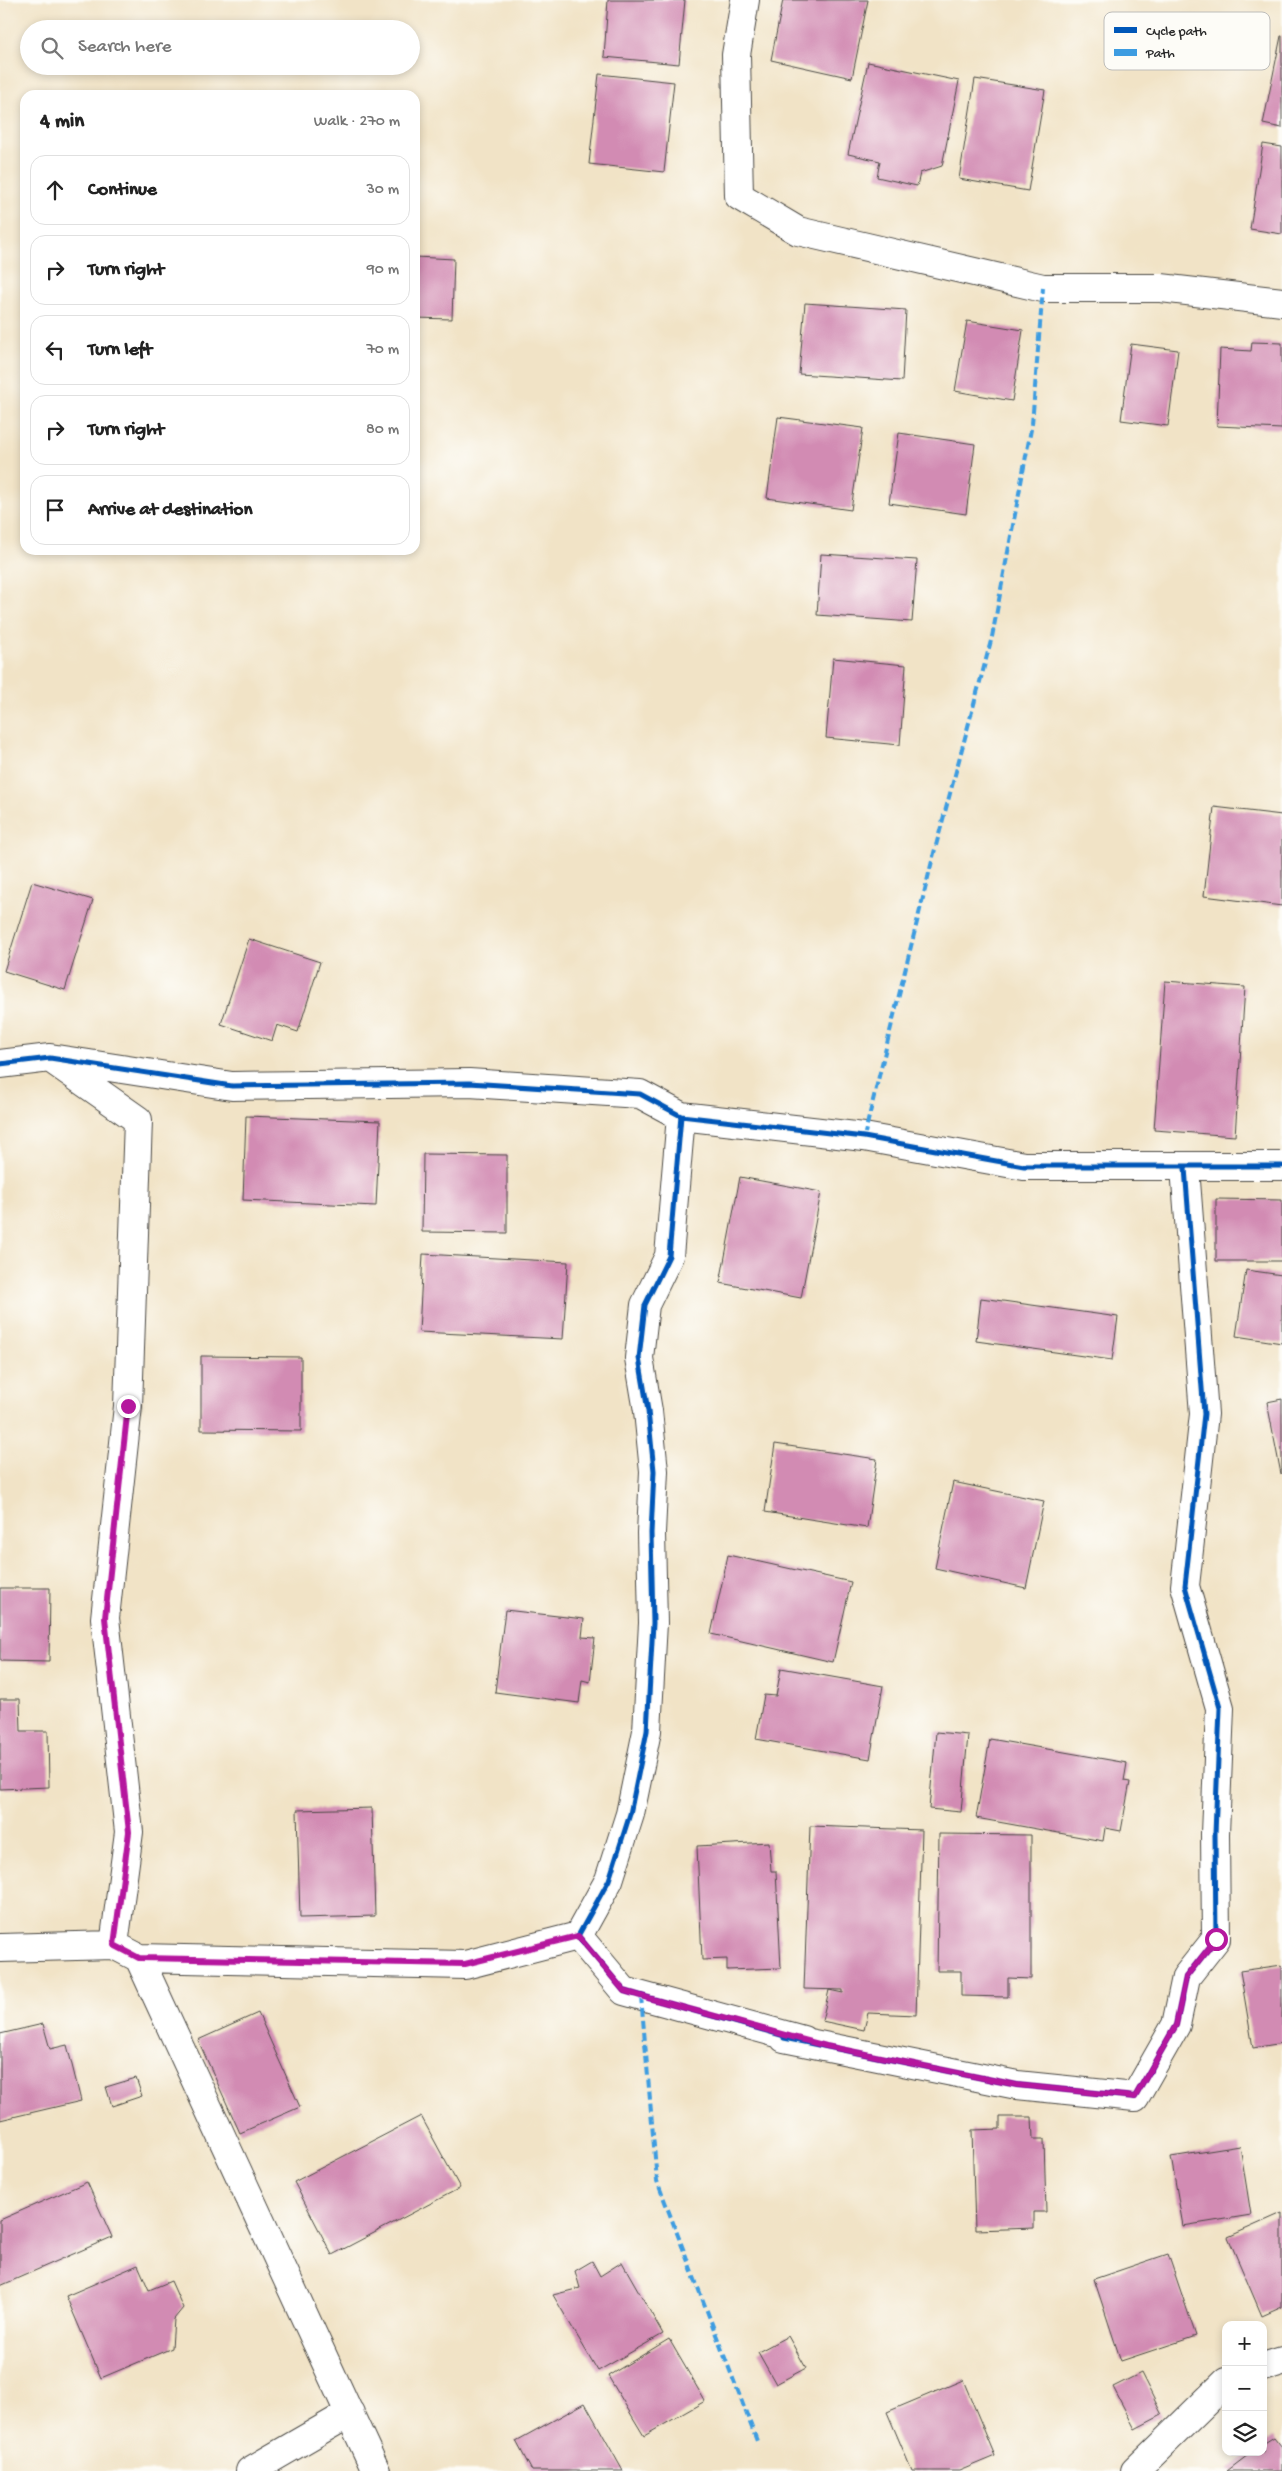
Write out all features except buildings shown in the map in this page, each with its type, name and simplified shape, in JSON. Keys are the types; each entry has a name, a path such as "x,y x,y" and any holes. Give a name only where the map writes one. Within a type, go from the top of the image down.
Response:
{"street":[{"path":"746,0 736,55 739,196 798,231 1043,288 1161,288 1282,302"},
{"path":"0,1064 50,1058 232,1086 469,1083 640,1094 680,1116 864,1137 1024,1166 1185,1168 1282,1166"},
{"path":"50,1058 138,1120 128,1406 105,1618 129,1832 114,1945"},
{"path":"0,1948 114,1945 139,1958 465,1964 578,1936 609,1880 630,1814 647,1731 653,1623 651,1533 654,1471 648,1411 639,1358 645,1305 669,1256 680,1116"},
{"path":"784,2038 1017,2085 1135,2097 1176,2025 1186,1977 1216,1939 1214,1834 1220,1708 1185,1586 1204,1414 1185,1168"},
{"path":"578,1936 624,1991 826,2046"},
{"path":"139,1958 376,2471"},
{"path":"1266,2366 1282,2361"},
{"path":"1135,2471 1222,2386"},
{"path":"250,2471 350,2413"}],"marked path":[{"path":"864,1137 934,853 992,637 1032,424 1043,288"},
{"path":"641,1996 657,2181 757,2441"}],"cycle path":[{"path":"0,1064 50,1058 232,1086 469,1083 640,1094 681,1116 864,1137 1024,1166 1282,1166"},
{"path":"681,1116 669,1256 645,1305 639,1358 648,1411 654,1471 651,1533 653,1623 647,1731 630,1814 609,1880 578,1936 624,1991 792,2038"},
{"path":"784,2038 1017,2085 1135,2097 1176,2025 1186,1977 1216,1939 1215,1834 1220,1708 1185,1586 1204,1414 1185,1168"}],"route":[{"path":"128,1406 105,1618 129,1832 114,1945 139,1958 465,1964 578,1936 624,1991 641,1996 826,2046 1017,2085 1135,2097 1176,2025 1186,1977 1216,1939"}]}
